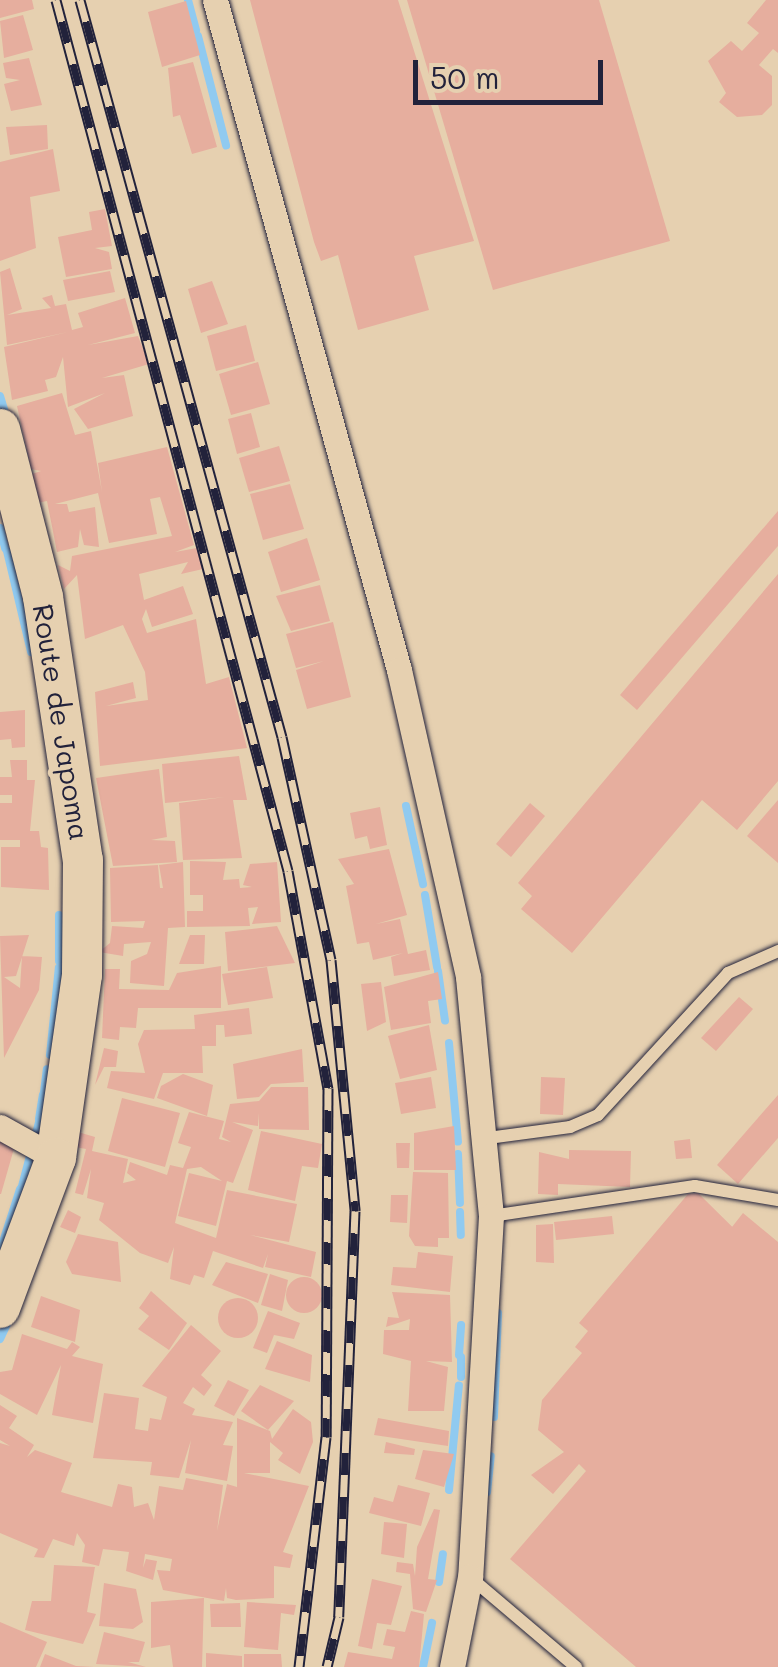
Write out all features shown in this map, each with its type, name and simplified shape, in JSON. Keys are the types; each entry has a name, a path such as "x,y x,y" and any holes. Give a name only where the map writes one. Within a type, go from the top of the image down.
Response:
{"main road":[{"name":"Route de Japoma","path":"0,429 43,597 84,860 82,975 56,1158 0,1308"}],"street":[{"path":"216,0 435,814 468,978 488,1138 491,1216 470,1577 452,1667"},
{"path":"0,1127 56,1158"}],"lane":[{"path":"488,1138 570,1127 598,1115 728,973 778,951"},
{"path":"491,1216 695,1186 778,1200"},
{"path":"470,1577 576,1667"}],"building":[{"path":"0,0 32,0 34,9 0,18"},
{"path":"250,0 398,0 474,241 414,256 429,310 358,330 338,255 321,261 314,242"},
{"path":"407,0 599,0 670,241 493,290"},
{"path":"766,0 778,0 778,53 773,49 759,65 772,76 772,105 762,115 737,117 719,102 726,93 708,61 731,41 742,51 759,33 747,23"},
{"path":"186,1 200,55 162,67 148,12"},
{"path":"23,15 33,50 4,58 0,21"},
{"path":"29,58 42,105 11,111 4,84 20,80 6,78 3,63"},
{"path":"193,62 217,147 192,154 180,115 173,117 168,68"},
{"path":"47,125 48,149 10,155 6,127"},
{"path":"53,149 60,191 30,197 36,248 0,261 0,162"},
{"path":"105,209 112,246 95,248 109,252 112,269 66,277 58,237 92,230 89,212"},
{"path":"10,268 22,309 7,315 51,308 42,298 52,295 55,306 66,304 72,330 83,327 78,313 125,298 135,333 88,345 138,336 149,364 102,378 124,375 133,416 88,429 74,409 105,393 68,407 63,357 56,377 45,380 48,391 12,400 4,347 68,332 7,345 0,272"},
{"path":"110,271 115,292 68,301 63,280"},
{"path":"212,281 228,324 201,333 188,289"},
{"path":"246,325 255,361 216,371 207,336"},
{"path":"258,362 270,404 231,415 219,374"},
{"path":"62,393 75,435 91,431 102,492 98,463 167,447 194,545 175,552 197,548 203,569 181,574 188,562 139,574 144,600 183,586 193,614 152,627 146,609 142,619 147,633 196,619 206,684 229,677 247,748 100,766 95,692 133,682 136,698 106,706 148,700 145,672 123,625 85,639 77,575 64,589 58,565 70,571 72,556 172,536 160,497 150,499 157,534 109,543 98,493 55,504 67,504 69,512 95,507 99,547 84,545 80,529 78,547 57,552 47,501 37,503 32,474 41,471 31,469 17,406"},
{"path":"251,413 260,447 237,454 228,419"},
{"path":"279,446 290,481 249,492 239,458"},
{"path":"290,484 304,529 263,540 250,494"},
{"path":"778,511 778,546 637,710 620,695"},
{"path":"307,538 320,580 281,592 268,552"},
{"path":"778,574 778,781 737,830 702,800 572,953 521,909 532,896 518,883"},
{"path":"320,585 330,621 291,631 276,596"},
{"path":"333,622 351,697 307,709 296,670 324,661 296,668 286,634"},
{"path":"25,710 25,747 12,748 11,739 0,740 0,712"},
{"path":"239,756 247,800 233,800 242,858 183,860 179,803 225,797 165,803 162,764"},
{"path":"10,760 27,760 27,780 35,780 30,831 39,831 41,847 48,848 49,890 1,887 1,847 20,847 20,840 0,840 0,803 12,803 12,795 0,795 0,777 12,777"},
{"path":"159,769 167,837 151,840 175,841 177,862 113,866 96,778"},
{"path":"778,800 778,863 747,836"},
{"path":"530,803 545,816 511,857 496,844"},
{"path":"380,807 387,845 370,849 367,836 355,839 350,813"},
{"path":"389,849 407,915 376,924 400,919 408,954 426,950 430,970 394,976 391,957 403,953 373,960 369,942 357,944 346,886 354,884 338,859"},
{"path":"190,861 226,862 223,880 239,879 240,888 252,887 243,885 250,864 277,862 281,922 252,924 258,907 248,908 250,926 187,927 187,911 203,911 203,895 190,895"},
{"path":"183,862 185,927 168,928 164,986 130,983 131,961 147,954 151,942 124,944 123,956 99,952 110,943 112,926 143,928 145,921 111,922 110,868 158,865 163,888 159,865"},
{"path":"277,926 295,963 228,971 225,932"},
{"path":"29,935 22,956 42,957 39,990 4,1058 0,936","holes":["22,957 20,988 4,977 16,976"]},
{"path":"190,935 205,935 204,964 179,964"},
{"path":"221,966 221,1008 138,1008 136,1028 120,1027 119,1040 102,1038 105,969 120,969 119,989 169,990 177,973"},
{"path":"267,967 273,998 228,1005 222,974"},
{"path":"438,972 442,999 428,1001 431,1023 391,1030 384,987"},
{"path":"381,982 386,1022 367,1031 361,984"},
{"path":"739,997 753,1009 716,1051 701,1038"},
{"path":"249,1008 252,1034 225,1037 224,1025 216,1025 216,1046 202,1046 203,1073 163,1073 154,1099 107,1088 111,1071 145,1073 138,1044 144,1030 195,1029 194,1015"},
{"path":"429,1025 437,1070 400,1079 388,1036"},
{"path":"104,1048 118,1051 116,1067 104,1067 95,1085"},
{"path":"302,1049 304,1082 271,1084 259,1097 237,1099 233,1064"},
{"path":"183,1074 213,1085 207,1116 157,1098 161,1086"},
{"path":"431,1077 436,1108 401,1114 395,1083"},
{"path":"541,1077 565,1078 563,1115 540,1114"},
{"path":"271,1087 308,1087 309,1130 259,1129 259,1113 258,1126 232,1122 253,1130 233,1183 227,1181 216,1226 178,1216 189,1173 222,1181 201,1167 187,1169 175,1223 216,1238 227,1190 297,1204 289,1242 250,1235 316,1252 311,1277 265,1267 268,1254 263,1268 213,1251 204,1278 194,1275 190,1285 170,1279 174,1247 168,1263 140,1253 99,1220 104,1203 87,1198 91,1169 83,1195 75,1193 86,1149 75,1147 78,1132 95,1137 92,1151 128,1159 123,1183 136,1180 127,1173 130,1162 167,1175 170,1165 183,1168 191,1147 178,1143 189,1112 224,1121 219,1139 231,1142 222,1137 230,1104 259,1101"},
{"path":"778,1095 778,1138 738,1184 717,1165"},
{"path":"122,1098 180,1113 165,1167 108,1151"},
{"path":"454,1126 456,1170 414,1170 414,1133"},
{"path":"261,1131 322,1144 318,1168 302,1166 295,1201 248,1190"},
{"path":"0,1139 15,1145 1,1194 0,1194"},
{"path":"690,1139 692,1158 676,1159 674,1141"},
{"path":"396,1143 410,1143 409,1168 397,1168"},
{"path":"569,1150 631,1151 630,1187 558,1184 558,1195 538,1194 539,1152 569,1159"},
{"path":"413,1172 448,1173 449,1238 438,1238 438,1247 415,1246 409,1236"},
{"path":"698,1193 732,1227 743,1213 778,1242 778,1667 636,1667 510,1559 586,1471 579,1464 553,1494 531,1475 564,1452 538,1430 542,1400 582,1353 575,1347 588,1331 579,1323 688,1194"},
{"path":"391,1195 408,1195 407,1223 390,1222"},
{"path":"68,1210 81,1217 75,1233 60,1227"},
{"path":"612,1216 614,1234 556,1240 554,1222"},
{"path":"553,1224 554,1263 536,1262 536,1225"},
{"path":"78,1234 118,1242 121,1282 72,1274 66,1262"},
{"path":"418,1252 453,1256 450,1292 391,1285 393,1267 416,1268"},
{"path":"226,1262 268,1274 258,1303 212,1285"},
{"path":"270,1274 288,1280 282,1311 261,1305"},
{"path":"304,1277 317,1282 322,1295 317,1308 304,1313 291,1308 286,1295 291,1282"},
{"path":"151,1291 187,1323 169,1350 138,1329 149,1316 139,1308"},
{"path":"392,1292 450,1295 452,1362 426,1361 448,1367 444,1411 408,1411 411,1361 383,1354 384,1330 409,1330 410,1319 386,1327 388,1317 399,1318"},
{"path":"41,1296 80,1310 75,1342 31,1327"},
{"path":"238,1298 252,1304 258,1318 252,1332 238,1338 224,1332 218,1318 224,1304"},
{"path":"268,1311 300,1323 294,1339 274,1335 267,1353 253,1348"},
{"path":"191,1325 221,1351 201,1375 212,1385 204,1396 193,1387 183,1403 195,1409 192,1415 233,1422 223,1445 233,1446 227,1481 185,1473 191,1440 179,1478 150,1475 152,1462 93,1458 104,1393 139,1398 135,1429 148,1431 150,1418 161,1420 167,1397 142,1386"},
{"path":"22,1334 67,1349 72,1342 80,1347 72,1356 103,1364 93,1423 52,1415 61,1365 37,1415 0,1394 0,1372 12,1370"},
{"path":"277,1341 312,1355 310,1382 265,1369"},
{"path":"228,1380 249,1390 234,1416 214,1406"},
{"path":"260,1385 294,1401 268,1430 241,1411"},
{"path":"0,1405 17,1416 9,1428 34,1445 27,1457 35,1450 72,1463 61,1492 112,1507 118,1484 132,1487 134,1507 148,1503 154,1520 159,1486 183,1490 186,1478 223,1485 217,1531 227,1484 237,1487 237,1418 270,1431 272,1439 293,1409 311,1422 313,1442 300,1474 278,1460 283,1453 270,1442 270,1473 244,1473 309,1486 283,1552 293,1555 290,1568 274,1566 274,1598 236,1600 227,1598 226,1588 224,1601 163,1590 157,1570 170,1571 172,1559 145,1554 143,1568 146,1559 157,1561 153,1580 126,1571 129,1552 103,1549 99,1566 82,1562 85,1545 77,1533 74,1546 53,1539 44,1558 34,1557 38,1549 0,1533 0,1443 10,1446 0,1440"},
{"path":"378,1418 449,1431 448,1446 374,1435"},
{"path":"386,1442 415,1449 414,1455 384,1453"},
{"path":"423,1450 454,1454 444,1487 415,1479"},
{"path":"398,1485 430,1493 421,1526 369,1513 374,1497 393,1502"},
{"path":"434,1509 440,1510 428,1579 437,1580 426,1612 413,1609 410,1574 396,1572 397,1562 413,1564 415,1576 417,1547"},
{"path":"384,1522 407,1524 404,1558 381,1554"},
{"path":"54,1565 95,1567 87,1612 96,1614 83,1644 25,1630 32,1601 51,1601"},
{"path":"372,1579 402,1586 391,1625 377,1623 372,1649 358,1646"},
{"path":"104,1583 136,1589 143,1622 133,1629 99,1626"},
{"path":"204,1598 202,1667 173,1667 170,1645 151,1648 151,1602"},
{"path":"247,1602 296,1605 294,1615 281,1613 278,1650 244,1647"},
{"path":"240,1603 241,1627 211,1627 210,1604"},
{"path":"411,1611 424,1614 419,1667 344,1667 348,1652 392,1659 395,1647 383,1645 387,1629 405,1632"},
{"path":"0,1622 47,1642 36,1667 0,1667"},
{"path":"104,1632 145,1642 139,1662 128,1662 146,1667 96,1664"},
{"path":"206,1653 242,1656 242,1667 206,1667"},
{"path":"45,1654 76,1666 94,1667 40,1667"},
{"path":"244,1654 281,1654 282,1667 244,1667"}],"waterway":[{"path":"188,0 196,30"},
{"path":"198,36 226,145"},
{"path":"0,396 4,409"},
{"path":"0,528 5,548"},
{"path":"7,551 31,652"},
{"path":"406,806 423,884"},
{"path":"425,895 437,967"},
{"path":"59,915 59,961"},
{"path":"50,1055 59,967"},
{"path":"438,971 445,1021"},
{"path":"449,1043 458,1142"},
{"path":"44,1092 47,1069"},
{"path":"39,1119 43,1095"},
{"path":"22,1186 39,1122"},
{"path":"458,1154 460,1203"},
{"path":"0,1251 20,1189"},
{"path":"460,1212 461,1235"},
{"path":"494,1417 498,1313"},
{"path":"0,1339 9,1320"},
{"path":"459,1355 461,1325"},
{"path":"461,1357 461,1377"},
{"path":"449,1490 459,1385"},
{"path":"487,1492 491,1456"},
{"path":"439,1582 443,1554"},
{"path":"423,1667 432,1623"}],"railway":[{"path":"56,0 288,871 328,1088 326,1437 299,1667"},
{"path":"80,0 282,737 331,960 355,1211 339,1617 327,1667"}]}
